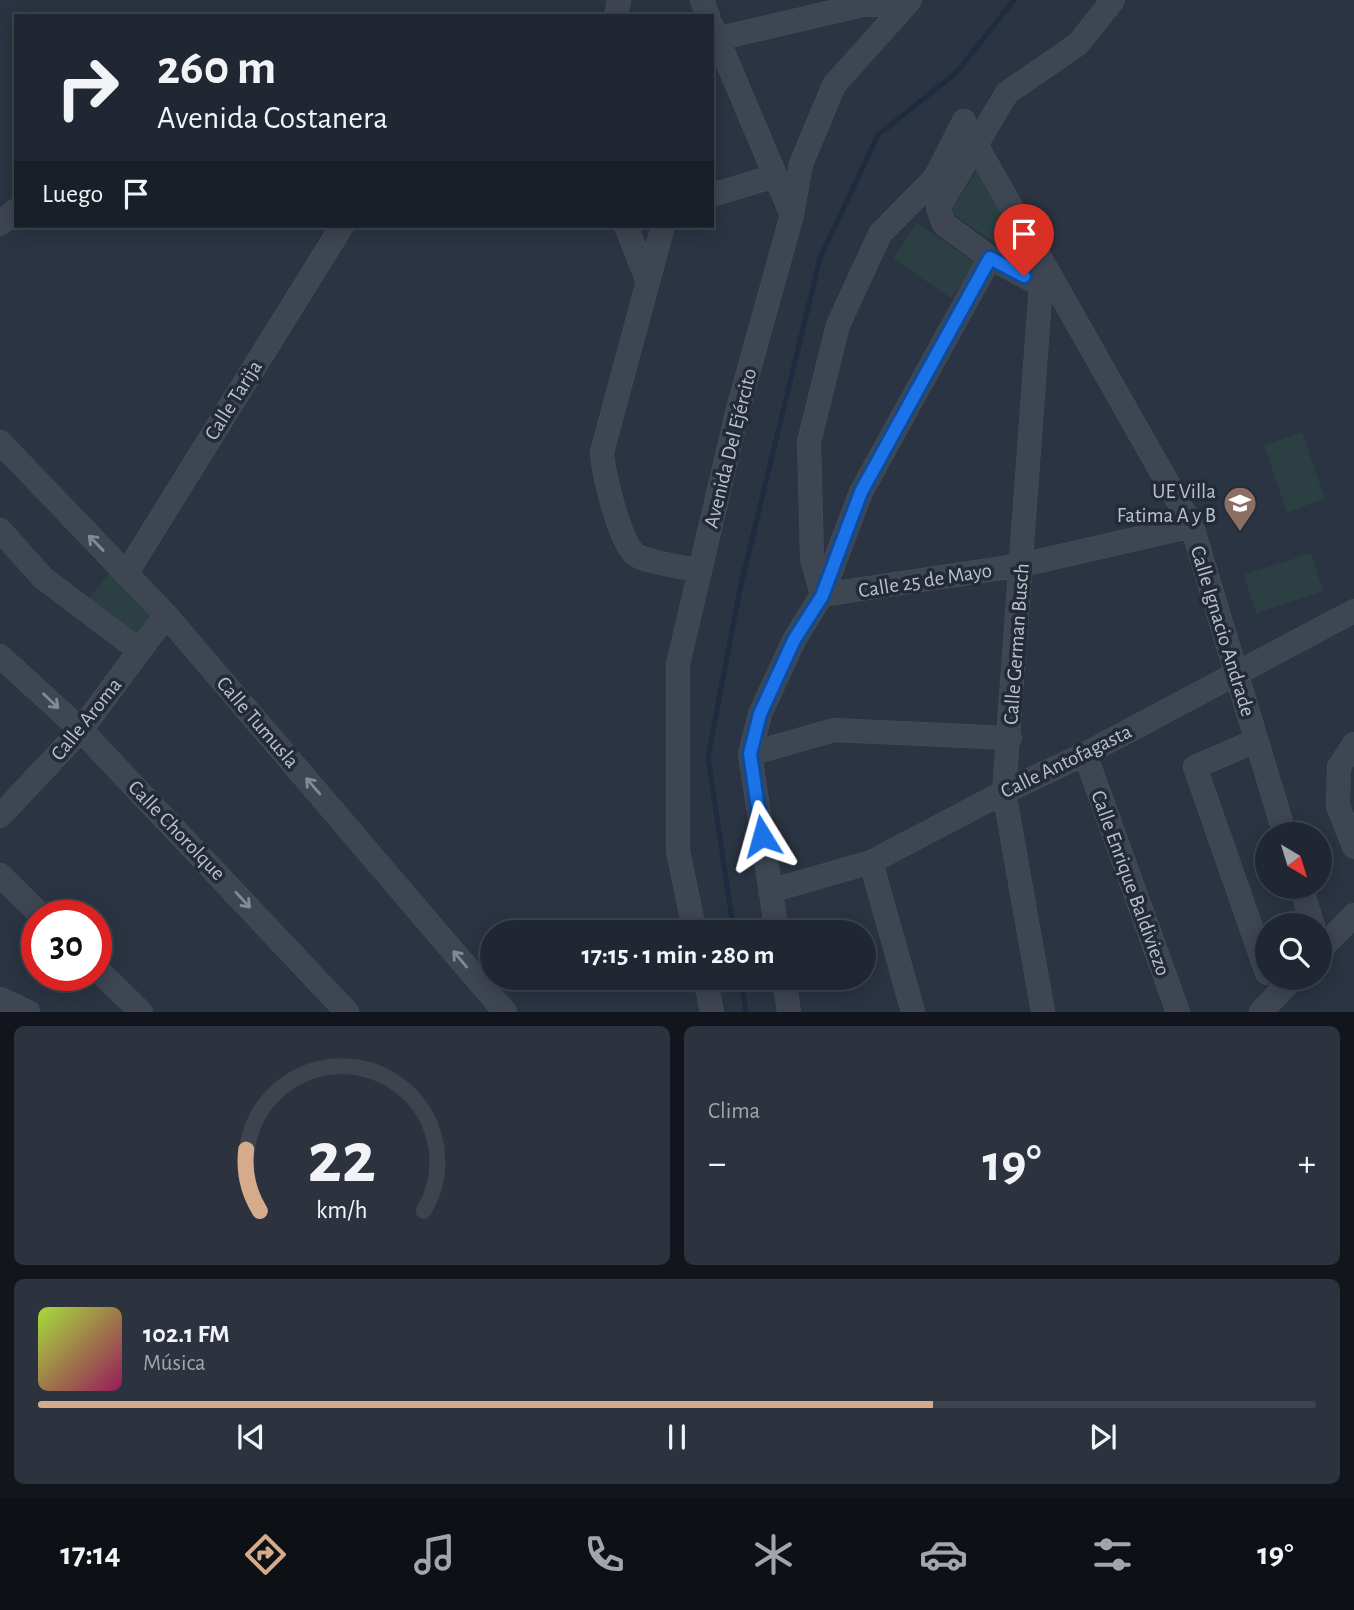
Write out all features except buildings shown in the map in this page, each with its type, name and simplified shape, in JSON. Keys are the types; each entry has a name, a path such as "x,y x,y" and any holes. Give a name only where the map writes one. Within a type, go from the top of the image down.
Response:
{"street":[{"path":"1046,282 990,258 944,224 938,208 1007,93 1078,44 1113,0"},
{"path":"792,215 714,35 862,5 908,1"},
{"name":"Avenida Del Ejército","path":"692,920 678,851 678,664 738,410 792,215 800,164 834,85 908,1"},
{"path":"822,596 812,558 809,442 838,325 880,234 935,178 964,121"},
{"name":"Calle Ignacio Andrade","path":"975,143 1046,282 1192,526 1280,822"},
{"path":"714,194 775,176"},
{"path":"0,224 14,212"},
{"name":"Calle Tarija","path":"126,574 341,228"},
{"path":"629,228 648,282"},
{"path":"662,228 602,452 603,470 628,544 636,555 700,571"},
{"path":"775,920 750,754 760,714 794,640 822,596 861,492 990,258"},
{"name":"Calle German Busch","path":"1043,1012 1004,792 1046,282"},
{"name":"Calle Tumusla","path":"0,442 166,615 505,1012"},
{"name":"Calle 25 de Mayo","path":"822,596 1021,565 1192,526"},
{"path":"0,530 43,578 140,651"},
{"name":"Calle Antofagasta","path":"770,891 871,862 1004,792 1085,754 1354,611"},
{"name":"Calle Aroma","path":"0,816 81,730 166,615"},
{"name":"Calle Chorolque","path":"0,656 81,730 346,1012"},
{"path":"750,754 834,730 1010,738"},
{"path":"1255,741 1195,767 1255,939"},
{"path":"1354,744 1339,767 1338,806 1354,847"},
{"name":"Calle Enrique Baldiviezo","path":"1085,754 1178,1012"},
{"path":"871,862 913,1012"},
{"path":"0,876 25,900"},
{"path":"1332,937 1354,915"},
{"path":"112,984 141,1012"},
{"path":"707,990 712,1012"},
{"path":"786,990 789,1012"},
{"path":"0,999 28,1012"}],"green space":[{"path":"978,169 1021,250 1010,253 950,212"},
{"path":"917,223 976,263 951,298 893,259"},
{"path":"1302,432 1325,499 1287,512 1264,445"},
{"path":"1311,553 1323,591 1256,613 1244,575"},
{"path":"112,570 160,615 139,645 84,604"}],"waterway":[{"path":"732,920 708,757 740,589 820,258 878,135 956,73 1014,0"},
{"path":"743,990 746,1012"}],"place":[{"name":"UE Villa Fatima A y B","path":"1240,533"}],"route":[{"path":"762,836 750,754 760,714 794,640 822,596 861,492 990,258 1024,276"}]}
